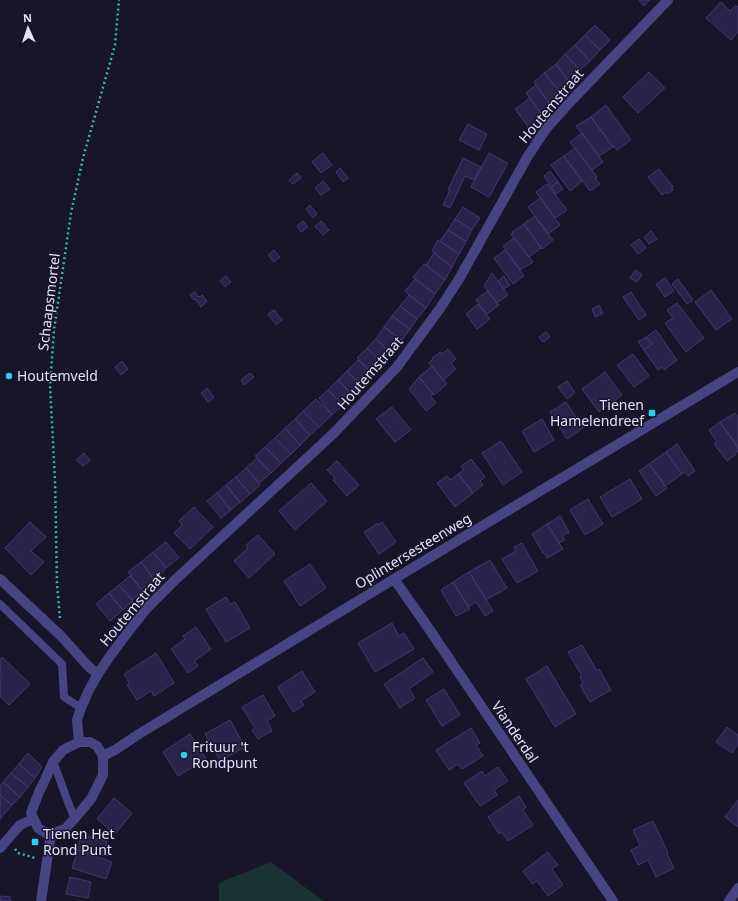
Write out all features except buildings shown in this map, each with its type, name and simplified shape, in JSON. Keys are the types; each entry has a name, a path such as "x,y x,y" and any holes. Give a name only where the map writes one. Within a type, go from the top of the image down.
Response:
{"street":[{"name":"Houtemstraat","path":"79,742 77,720 89,690 110,656 132,626 169,585 333,434 397,368 441,307 459,279 528,156 546,129 668,0"},
{"name":"Oplintersesteenweg","path":"103,756 738,372"},
{"path":"0,579 61,636 89,667 98,674"},
{"name":"Vianderdal","path":"394,579 613,901"},
{"path":"79,742 90,742 97,746 103,756 103,775 91,800 76,818 65,829 52,834 46,833 38,828 31,813 38,792 53,762 64,750 79,742"},
{"path":"0,848 20,825 33,819"},
{"path":"41,901 52,834"},
{"path":"729,901 738,888"}],"lane":[{"path":"0,604 62,664 64,697 81,708"},
{"path":"53,762 71,810 76,818"}],"path":[{"name":"Schaapsmortel","path":"61,636 57,584 55,480 50,385 54,330 71,213 83,158 115,45 119,0"},
{"path":"7,839 18,852 48,863"}],"green space":[{"path":"271,862 324,901 219,901 219,883"}],"place":[{"name":"Houtemveld","path":"9,376"},
{"name":"Tienen Hamelendreef","path":"652,413"},
{"name":"Frituur 't Rondpunt","path":"184,755"},
{"name":"Tienen Het Rond Punt","path":"35,842"}]}
